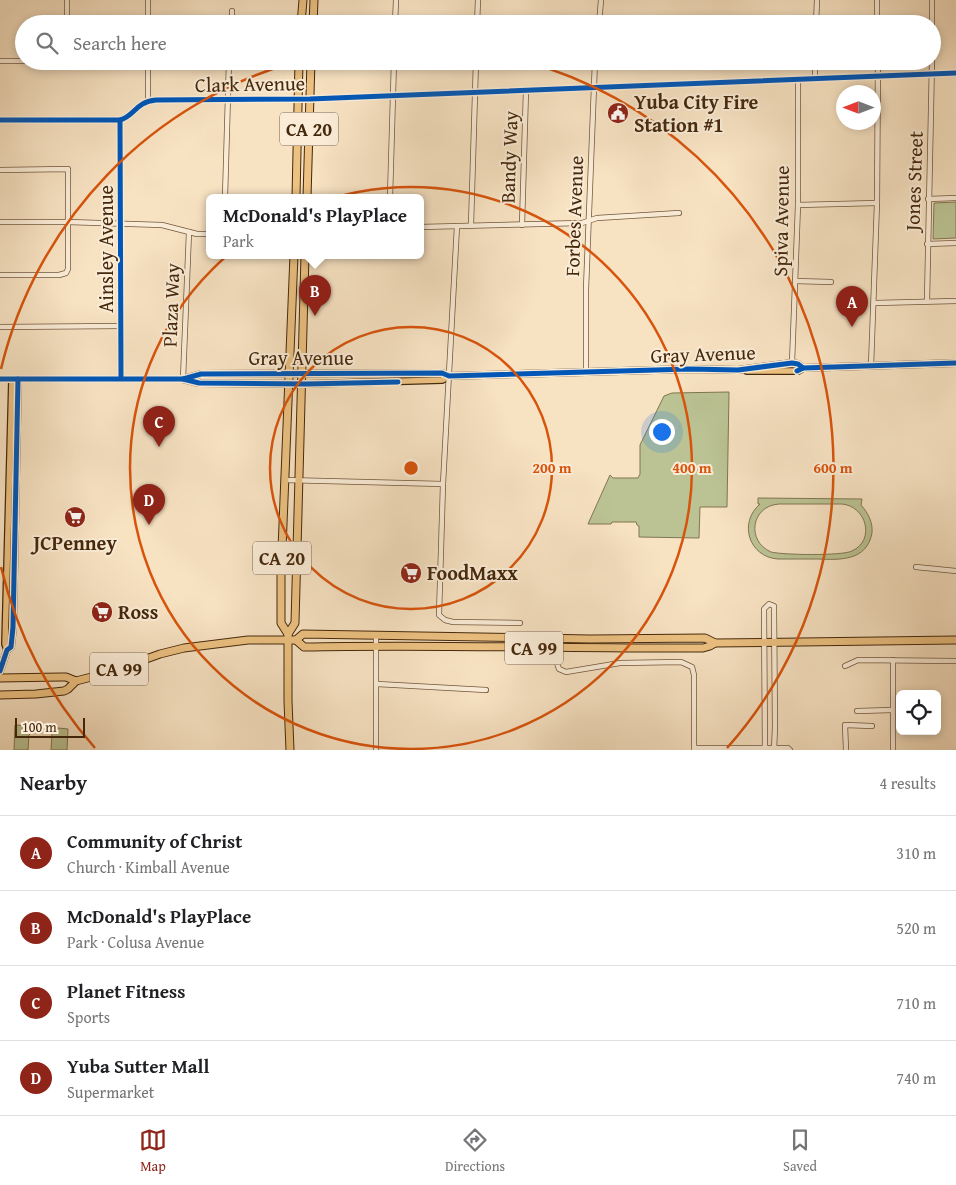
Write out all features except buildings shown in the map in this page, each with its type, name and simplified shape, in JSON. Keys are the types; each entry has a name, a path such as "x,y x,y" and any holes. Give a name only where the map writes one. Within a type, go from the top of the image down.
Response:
{"highway":[{"path":"302,15 303,0"},
{"path":"313,15 314,0"},
{"name":"CA 20","path":"296,194 299,70"},
{"name":"CA 20","path":"307,194 311,70"},
{"name":"CA 20","path":"291,638 281,623 294,259"},
{"name":"CA 20","path":"290,750 288,701 291,638 294,623 305,259"},
{"name":"CA 99","path":"2,695 64,691 76,681 106,674 160,654 184,648 240,641 291,638 303,634 590,639 705,638 715,643 956,640"},
{"name":"CA 99","path":"291,638 304,647 376,645 559,649 703,648 715,643"},
{"name":"CA 99","path":"0,678 66,677 76,681"}],"main road":[{"name":"Gray Avenue","path":"183,379 201,374 442,373 450,376 690,369 738,370 792,364 798,364 803,368"},
{"name":"Gray Avenue","path":"738,370 741,372 798,371 803,368 956,364"},
{"name":"Gray Avenue","path":"0,379 183,379 199,383 302,384 442,380 450,376"},
{"path":"0,670 3,650 12,647 15,379"}],"street":[{"path":"67,0 68,15"},
{"path":"148,0 148,15"},
{"path":"395,15 396,0"},
{"path":"477,15 478,0"},
{"path":"600,15 601,0"},
{"path":"816,0 816,15"},
{"path":"877,0 878,15"},
{"path":"932,0 932,15"},
{"path":"0,61 15,61"},
{"path":"0,120 125,119 140,104 148,101 148,70"},
{"path":"225,194 229,70"},
{"path":"390,194 394,70"},
{"path":"471,225 476,70"},
{"name":"Forbes Avenue","path":"586,372 586,293 594,70"},
{"path":"815,70 815,78"},
{"path":"871,366 877,203 878,70"},
{"name":"Jones Street","path":"927,301 932,70"},
{"name":"Clark Avenue","path":"148,101 310,99 956,73"},
{"name":"Spiva Avenue","path":"792,364 798,205 798,79"},
{"name":"Bandy Way","path":"522,225 526,90"},
{"name":"Ainsley Avenue","path":"120,120 122,378"},
{"path":"0,170 68,169 68,268 66,273 59,275 0,275"},
{"path":"928,199 956,198"},
{"path":"798,205 877,203"},
{"path":"424,227 582,223 597,218 679,213"},
{"path":"0,222 162,225 189,232 206,234"},
{"path":"457,226 443,484 439,615 445,620 453,622 520,623"},
{"name":"Plaza Way","path":"183,379 189,232"},
{"path":"927,244 956,243"},
{"path":"795,281 831,282"},
{"path":"874,303 956,301"},
{"path":"0,327 121,326"},
{"path":"285,480 443,484"},
{"path":"916,567 956,572"},
{"path":"765,749 764,609 769,604 774,606 774,749"},
{"path":"376,635 376,750"},
{"path":"559,649 557,663 559,669 566,672 620,663 681,662 692,667 694,749 788,748 790,750"},
{"path":"845,666 858,660 956,661"},
{"path":"893,660 893,750"},
{"path":"377,684 486,690"},
{"path":"857,711 893,710"},
{"path":"846,750 845,726 872,726"}],"green space":[{"path":"956,202 956,238 933,239 934,203"},
{"path":"729,392 727,507 700,507 699,538 639,537 639,526 636,522 588,524 610,475 613,478 638,478 640,474 640,445 664,396 672,393"},
{"path":"758,498 862,499 861,505 870,518 872,533 865,549 859,554 843,559 778,559 768,557 754,546 748,529 749,520 760,504 758,504","holes":["779,504 842,504 850,506 857,511 865,524 866,532 864,539 852,551 825,554 771,552 763,547 755,533 758,517 762,511 770,506"]},
{"path":"15,725 34,726 33,731 29,735 28,750 14,750"},
{"path":"49,727 68,729 67,750 51,750 52,733 49,733"}],"cycle path":[{"path":"0,120 120,120 144,103 156,100 310,99 956,73"},
{"path":"120,120 121,378"},
{"path":"183,379 201,374 442,373 449,376 690,369 738,370 792,363 798,364 803,368"},
{"path":"797,371 803,368 956,363"},
{"path":"0,379 183,379 199,383 306,384 398,382"},
{"path":"0,671 7,650 11,647 13,627 18,379"}],"place":[{"name":"Yuba City Fire Station #1","path":"618,113"},
{"name":"McDonald's PlayPlace","path":"315,316"},
{"name":"Community of Christ","path":"852,327"},
{"name":"Planet Fitness","path":"159,447"},
{"name":"JCPenney","path":"75,517"},
{"name":"Yuba Sutter Mall","path":"149,525"},
{"name":"FoodMaxx","path":"411,573"},
{"name":"Ross","path":"102,612"}]}
